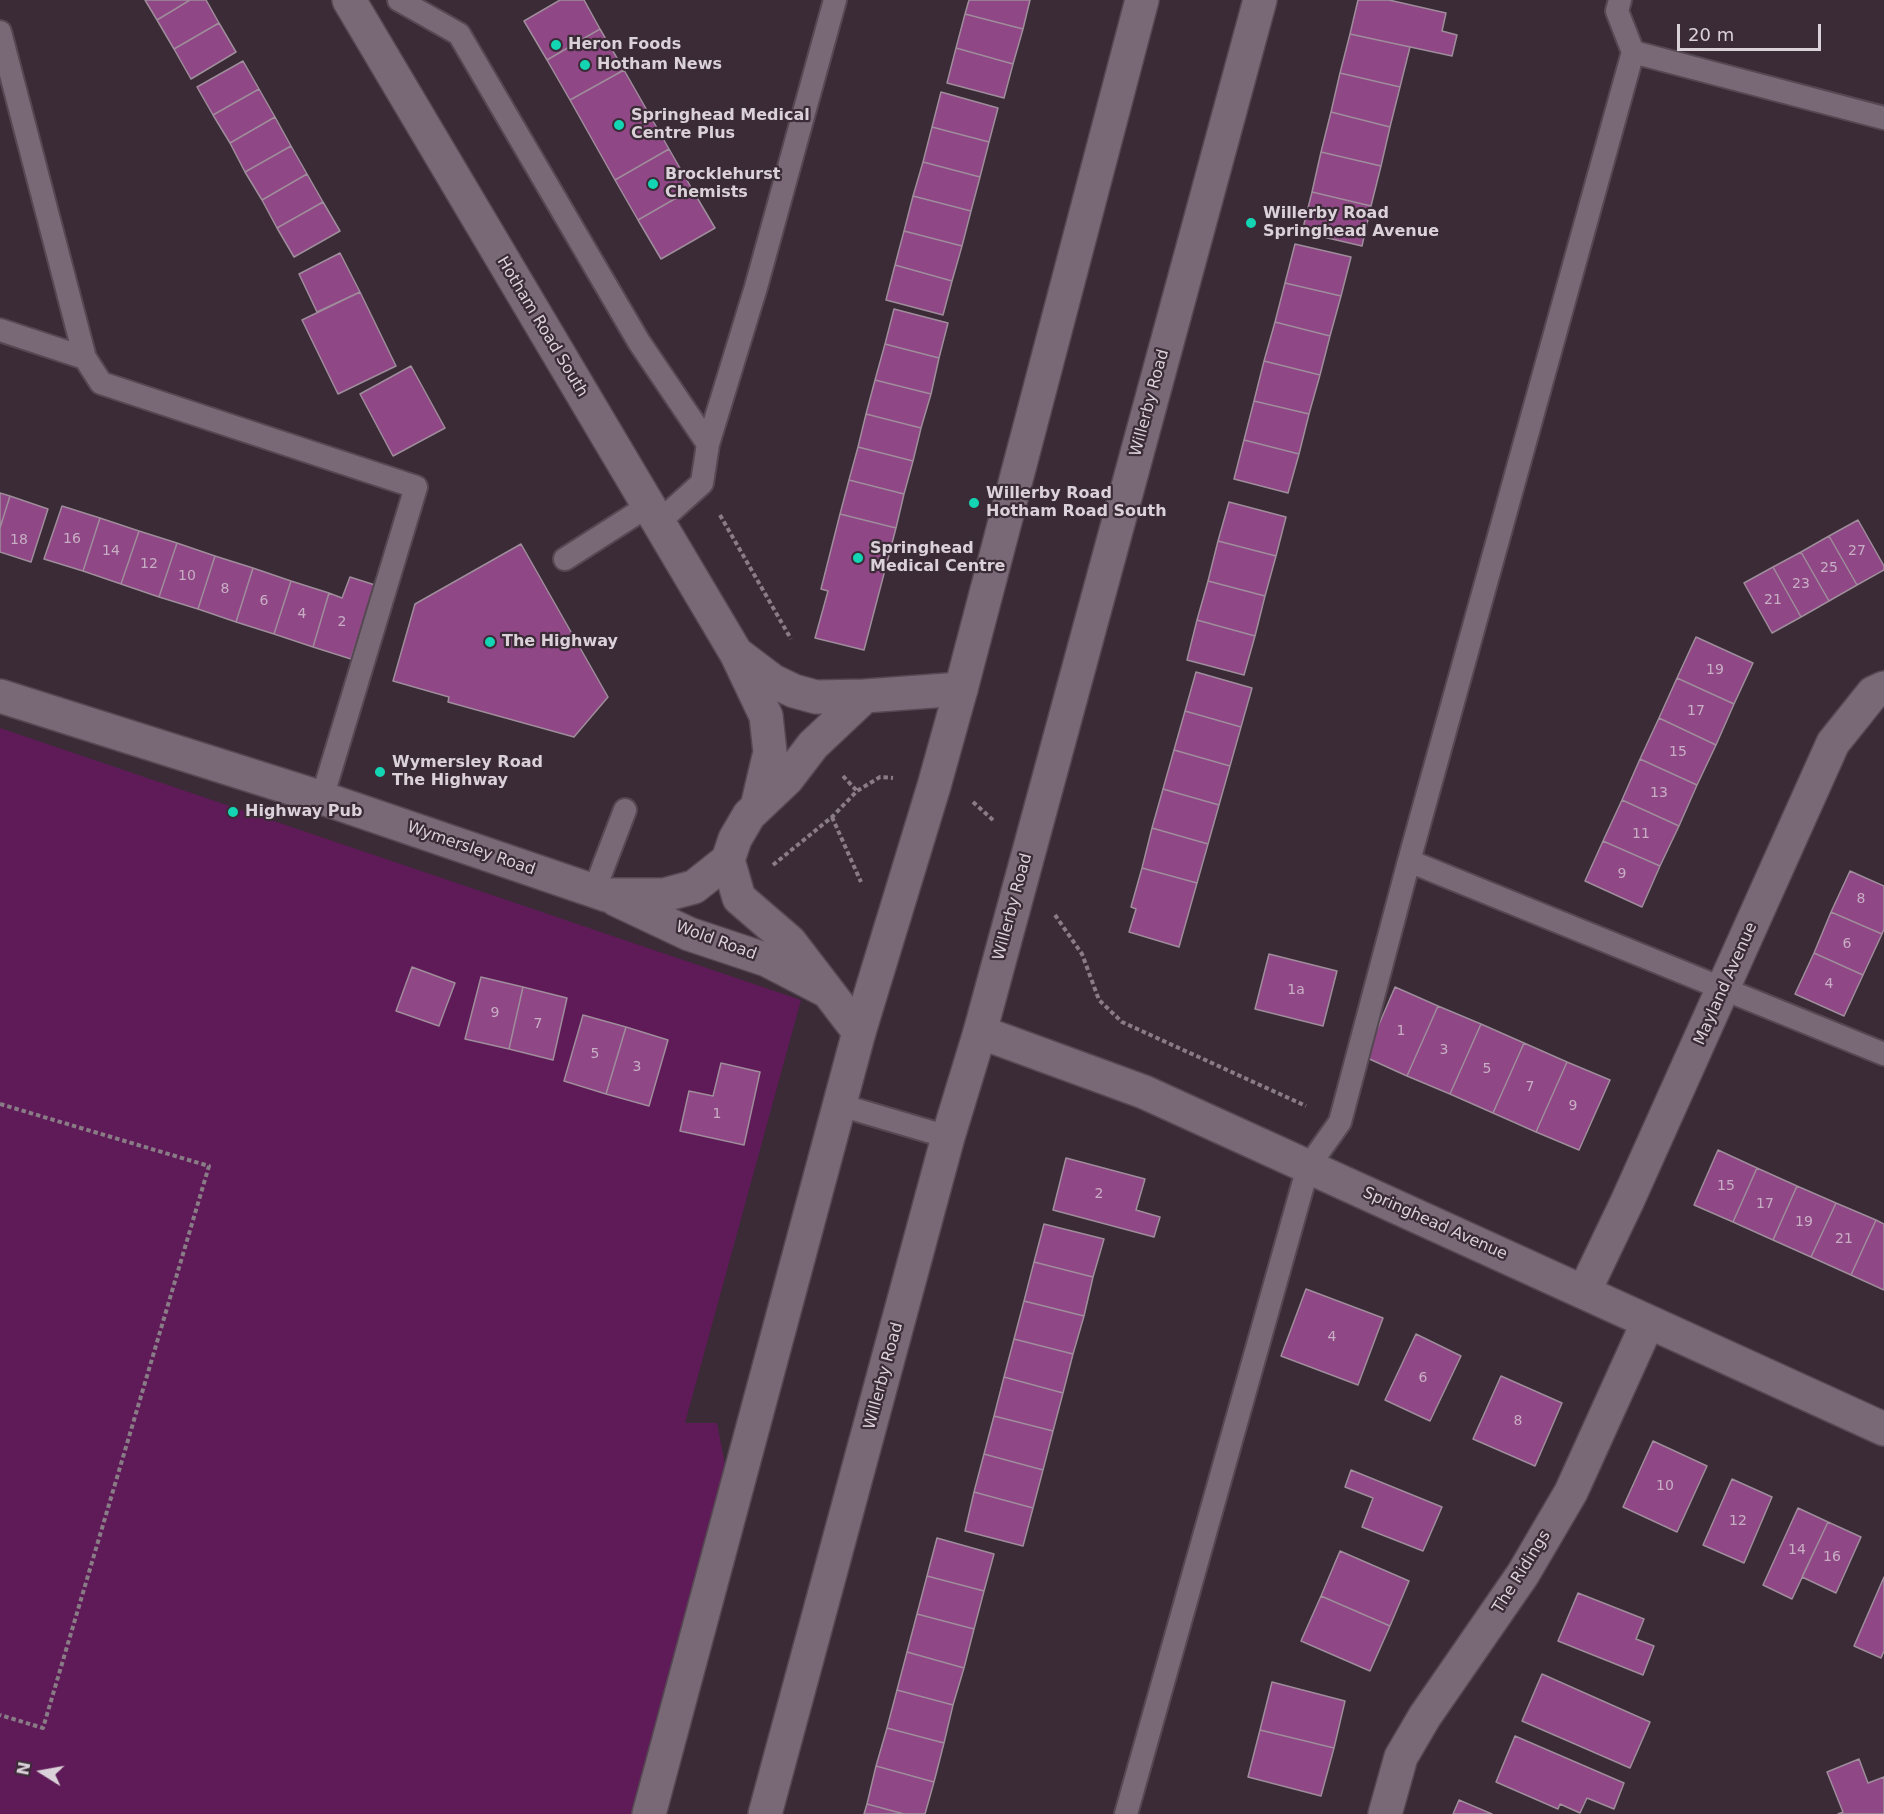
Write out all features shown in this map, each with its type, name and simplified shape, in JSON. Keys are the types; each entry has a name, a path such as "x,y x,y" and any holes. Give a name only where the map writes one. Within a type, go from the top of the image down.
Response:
{"street":[{"path":"649,1814 859,1032 961,689 1143,0"},
{"name":"Willerby Road","path":"765,1814 1260,0"},
{"name":"Hotham Road South","path":"354,2 736,653 766,716 770,752 757,807"},
{"name":"Hotham Road South","path":"736,653 773,681 794,692 816,697 961,689"},
{"name":"Mayland Avenue","path":"1584,1292 1628,1202 1833,743 1873,693 1884,688"},
{"name":"Wymersley Road","path":"0,696 322,798 600,893 664,895 694,887 728,860"},
{"name":"Hotham Road South","path":"728,860 735,839 757,807 787,779 813,745 865,696"},
{"path":"728,860 739,898 790,942 859,1032"},
{"name":"Wold Road","path":"600,893 689,934 768,960 825,990"},
{"name":"Springhead Avenue","path":"980,1032 1144,1092 1884,1429"},
{"name":"The Ridings","path":"1384,1814 1401,1757 1425,1716 1523,1574 1571,1492 1648,1322"}],"lane":[{"path":"399,0 459,34 639,342 708,444"},
{"path":"565,559 653,514 702,483 708,444 759,276 835,0"},
{"path":"1126,1814 1308,1167 1340,1122 1409,861 1632,52 1617,11 1620,0"},
{"path":"0,32 85,358 101,383 416,487 322,798"},
{"path":"1632,52 1884,118"},
{"path":"0,330 85,358"},
{"path":"600,893 626,810"},
{"path":"1409,861 1884,1054"},
{"path":"840,1105 948,1137"}],"path":[{"path":"702,483 791,639"},
{"path":"766,871 832,817 857,791 880,777 897,778"},
{"path":"970,799 999,827"},
{"path":"832,817 869,902 890,929"},
{"path":"1050,908 1082,954 1099,1000 1122,1022 1340,1122"},
{"path":"0,1104 209,1166 43,1728 0,1715"}],"shaded area":[{"path":"0,728 801,1000 685,1423 717,1423 729,1486 632,1814 0,1814"}],"building":[{"path":"145,0 190,0 157,20"},
{"path":"190,0 206,0 219,23 174,49 157,20"},
{"name":"Heron Foods","path":"560,0 584,0 600,29 547,60 524,21"},
{"path":"969,0 1030,0 1023,29 965,14"},
{"path":"1358,0 1389,0 1446,13 1442,31 1457,35 1452,56 1350,34"},
{"path":"965,14 1023,29 1013,64 956,48"},
{"path":"219,23 236,52 191,79 174,49"},
{"name":"Hotham News","path":"600,29 624,70 570,100 547,60"},
{"path":"1350,34 1410,47 1400,87 1340,73"},
{"path":"956,48 1013,64 1004,98 947,83"},
{"path":"243,61 259,89 213,115 197,87"},
{"name":"Springhead Medical Centre Plus","path":"624,70 669,149 615,180 570,100"},
{"path":"1340,73 1400,87 1390,127 1331,112"},
{"path":"259,89 275,117 230,143 213,115"},
{"path":"941,92 998,108 989,142 932,127"},
{"path":"1331,112 1390,127 1381,166 1321,152"},
{"path":"275,117 291,146 245,172 230,143"},
{"path":"932,127 989,142 980,177 923,162"},
{"path":"291,146 307,174 262,200 245,172"},
{"name":"Brocklehurst Chemists","path":"669,149 692,189 638,220 615,180"},
{"path":"1321,152 1381,166 1371,206 1312,192"},
{"path":"923,162 980,177 971,211 913,196"},
{"path":"307,174 323,202 277,228 262,200"},
{"path":"692,189 715,228 661,259 638,220"},
{"path":"1312,192 1371,206 1362,246 1302,232"},
{"path":"913,196 971,211 962,246 904,231"},
{"path":"323,202 340,231 294,257 277,228"},
{"path":"904,231 962,246 952,281 895,265"},
{"path":"1295,244 1351,257 1341,296 1285,283"},
{"path":"340,253 360,292 317,312 299,274"},
{"path":"895,265 952,281 943,315 886,300"},
{"path":"1285,283 1341,296 1330,336 1275,322"},
{"path":"360,292 396,366 338,394 302,320"},
{"path":"894,309 948,323 939,358 885,344"},
{"path":"1275,322 1330,336 1320,375 1264,361"},
{"path":"885,344 939,358 931,394 875,380"},
{"path":"1264,361 1320,375 1309,414 1254,401"},
{"path":"411,366 445,428 393,456 360,394"},
{"path":"875,380 931,394 921,428 866,414"},
{"path":"1254,401 1309,414 1299,454 1244,440"},
{"path":"866,414 921,428 913,461 858,447"},
{"path":"1244,440 1299,454 1288,493 1234,479"},
{"path":"858,447 913,461 904,494 849,480"},
{"path":"849,480 904,494 896,528 840,514"},
{"path":"0,493 10,496 0,528"},
{"path":"10,496 48,509 31,562 0,552 0,528"},
{"path":"1229,502 1286,517 1276,556 1218,541"},
{"path":"62,506 100,518 83,571 44,559"},
{"name":"Springhead Medical Centre","path":"840,514 896,528 864,650 815,638 828,591 821,589"},
{"path":"100,518 139,531 121,584 83,571"},
{"path":"1858,520 1884,566 1884,570 1857,585 1829,536"},
{"path":"139,531 177,543 159,597 121,584"},
{"path":"1829,536 1857,585 1829,601 1801,552"},
{"path":"1218,541 1276,556 1265,596 1208,581"},
{"path":"177,543 215,556 198,609 159,597"},
{"name":"The Highway","path":"521,544 608,697 574,737 448,702 449,697 393,681 415,604"},
{"path":"1801,552 1829,601 1801,617 1773,567"},
{"path":"215,556 253,568 236,622 198,609"},
{"path":"1773,567 1801,617 1772,633 1744,583"},
{"path":"253,568 291,581 274,634 236,622"},
{"path":"350,577 375,585 351,659 313,647 329,593 342,598"},
{"path":"291,581 329,593 313,647 274,634"},
{"path":"1208,581 1265,596 1255,636 1197,620"},
{"path":"1197,620 1255,636 1244,675 1187,660"},
{"path":"1696,637 1753,663 1734,704 1677,678"},
{"path":"1196,672 1252,688 1241,727 1185,711"},
{"path":"1677,678 1734,704 1716,745 1659,718"},
{"path":"1185,711 1241,727 1230,766 1174,750"},
{"path":"1659,718 1716,745 1697,785 1640,759"},
{"path":"1174,750 1230,766 1219,805 1163,789"},
{"path":"1640,759 1697,785 1679,826 1622,800"},
{"path":"1163,789 1219,805 1208,844 1152,828"},
{"path":"1622,800 1679,826 1660,866 1603,841"},
{"path":"1152,828 1208,844 1197,883 1142,868"},
{"path":"1603,841 1660,866 1642,907 1585,881"},
{"path":"1142,868 1197,883 1179,947 1129,932 1136,909 1131,907"},
{"path":"1850,871 1884,886 1882,934 1831,912"},
{"path":"1831,912 1882,934 1863,975 1814,953"},
{"path":"1814,953 1863,975 1844,1016 1795,994"},
{"path":"1269,954 1337,971 1323,1026 1255,1009"},
{"path":"412,967 455,983 439,1026 396,1011"},
{"path":"481,977 523,987 509,1049 465,1039"},
{"path":"523,987 567,998 553,1060 509,1049"},
{"path":"1395,987 1438,1006 1407,1076 1365,1057"},
{"path":"1438,1006 1481,1024 1450,1094 1407,1076"},
{"path":"583,1015 626,1027 606,1094 564,1081"},
{"path":"1481,1024 1524,1043 1493,1113 1450,1094"},
{"path":"626,1027 668,1040 649,1106 606,1094"},
{"path":"1524,1043 1567,1062 1536,1132 1493,1113"},
{"path":"1567,1062 1610,1080 1579,1150 1536,1132"},
{"path":"721,1063 760,1072 744,1145 680,1131 689,1091 713,1096"},
{"path":"1718,1150 1757,1168 1733,1222 1694,1205"},
{"path":"1066,1158 1145,1179 1136,1210 1160,1217 1154,1237 1053,1210"},
{"path":"1757,1168 1797,1186 1773,1240 1733,1222"},
{"path":"1797,1186 1836,1203 1811,1257 1773,1240"},
{"path":"1836,1203 1876,1220 1851,1275 1811,1257"},
{"path":"1876,1220 1884,1224 1884,1290 1851,1275"},
{"path":"1044,1224 1104,1239 1093,1277 1034,1262"},
{"path":"1034,1262 1093,1277 1084,1316 1024,1301"},
{"path":"1306,1289 1383,1318 1358,1385 1281,1356"},
{"path":"1024,1301 1084,1316 1073,1354 1014,1339"},
{"path":"1416,1334 1461,1356 1430,1421 1385,1400"},
{"path":"1014,1339 1073,1354 1063,1393 1004,1377"},
{"path":"1501,1376 1562,1403 1535,1466 1473,1439"},
{"path":"1004,1377 1063,1393 1053,1431 994,1416"},
{"path":"994,1416 1053,1431 1043,1470 984,1454"},
{"path":"1653,1441 1707,1466 1677,1532 1623,1507"},
{"path":"984,1454 1043,1470 1033,1508 974,1492"},
{"path":"1351,1470 1442,1507 1423,1551 1362,1527 1373,1498 1345,1487"},
{"path":"1732,1479 1772,1497 1744,1563 1703,1545"},
{"path":"974,1492 1033,1508 1023,1546 965,1531"},
{"path":"1798,1508 1828,1522 1792,1599 1763,1585"},
{"path":"1828,1522 1861,1537 1836,1593 1802,1577"},
{"path":"937,1538 994,1554 984,1591 927,1576"},
{"path":"1340,1551 1409,1581 1390,1626 1321,1596"},
{"path":"927,1576 984,1591 974,1629 917,1614"},
{"path":"1884,1577 1884,1651 1881,1658 1854,1646"},
{"path":"1578,1593 1644,1619 1636,1639 1654,1646 1643,1675 1558,1641"},
{"path":"1321,1596 1390,1626 1370,1671 1301,1641"},
{"path":"917,1614 974,1629 964,1668 907,1652"},
{"path":"907,1652 964,1668 953,1705 897,1690"},
{"path":"1542,1674 1650,1722 1630,1768 1522,1721"},
{"path":"1272,1682 1345,1701 1334,1748 1260,1730"},
{"path":"897,1690 953,1705 944,1743 887,1728"},
{"path":"887,1728 944,1743 934,1782 876,1766"},
{"path":"1260,1730 1334,1748 1321,1796 1248,1777"},
{"path":"1515,1736 1624,1783 1614,1809 1587,1798 1580,1813 1560,1804 1558,1809 1496,1782"},
{"path":"1859,1759 1868,1783 1884,1777 1884,1814 1838,1814 1843,1812 1827,1772"},
{"path":"876,1766 934,1782 925,1814 904,1814 867,1804"},
{"path":"1459,1800 1492,1814 1453,1814"},
{"path":"867,1804 904,1814 864,1814"}],"place":[{"name":"Heron Foods","path":"556,45"},
{"name":"Hotham News","path":"585,65"},
{"name":"Springhead Medical Centre Plus","path":"619,125"},
{"name":"Brocklehurst Chemists","path":"653,184"},
{"name":"Willerby Road Springhead Avenue","path":"1251,223"},
{"name":"Willerby Road Hotham Road South","path":"974,503"},
{"name":"Springhead Medical Centre","path":"858,558"},
{"name":"The Highway","path":"490,642"},
{"name":"Wymersley Road The Highway","path":"380,772"},
{"name":"Highway Pub","path":"233,812"}]}
